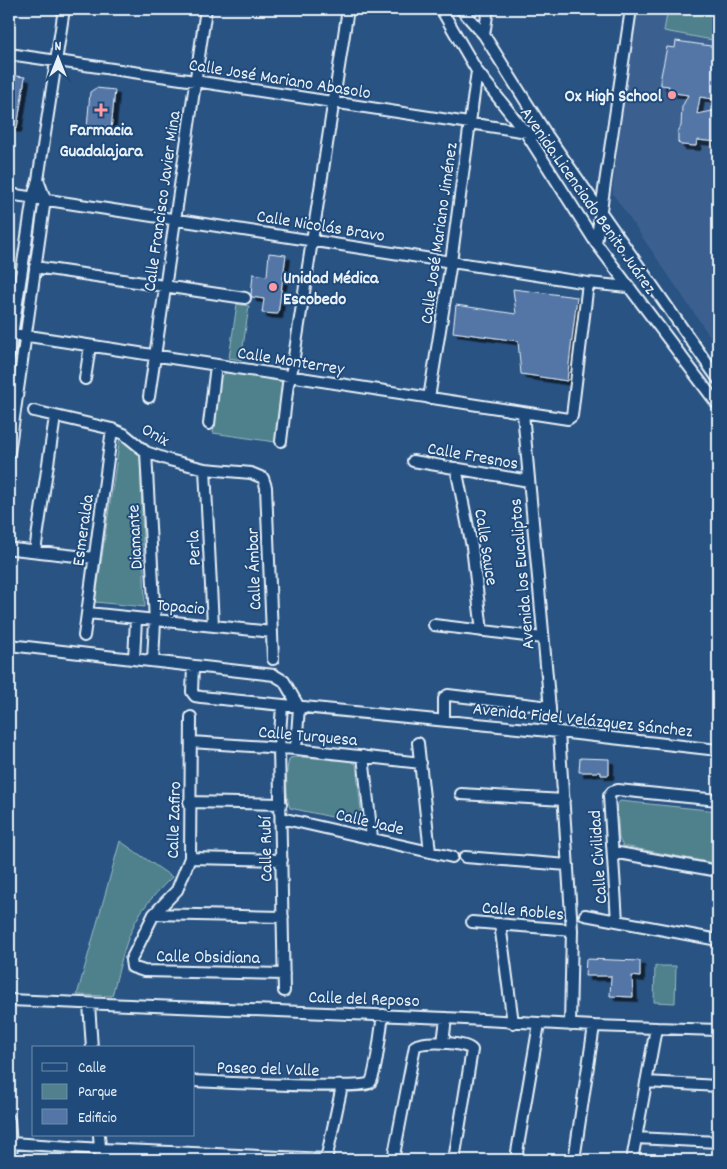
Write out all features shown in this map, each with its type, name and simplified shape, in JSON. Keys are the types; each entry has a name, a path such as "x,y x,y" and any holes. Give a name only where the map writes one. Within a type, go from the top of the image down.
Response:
{"street":[{"path":"9,356 10,333 32,197 38,180 64,9"},
{"name":"Calle Francisco Javier Mina","path":"149,397 206,9"},
{"path":"281,441 288,384 291,376 348,9"},
{"name":"Avenida Licenciado Benito Juárez","path":"441,9 478,71 526,133 596,243 718,405"},
{"name":"Avenida Licenciado Benito Juárez","path":"461,9 484,34 547,136 718,379"},
{"path":"484,34 488,9"},
{"path":"596,243 630,9"},
{"name":"Calle José Mariano Abasolo","path":"9,54 547,136"},
{"name":"Calle José Mariano Jiménez","path":"429,398 451,262 478,71"},
{"path":"9,453 45,199 38,180"},
{"name":"Calle Nicolás Bravo","path":"9,194 588,283 628,286"},
{"path":"35,268 245,298"},
{"name":"Calle Monterrey","path":"10,333 568,419 572,416 588,283"},
{"path":"85,379 90,346"},
{"path":"209,424 216,365"},
{"name":"Onix","path":"34,411 112,429 124,434 146,452 169,460 205,469 251,473 263,478"},
{"name":"Avenida los Eucaliptos","path":"522,413 550,707 556,732 564,800 572,930 570,1025"},
{"path":"35,551 55,417"},
{"name":"Esmeralda","path":"84,636 112,429"},
{"name":"Diamante","path":"146,452 154,621 153,661"},
{"name":"Calle Fresnos","path":"413,461 528,481"},
{"name":"Calle Sauce","path":"456,468 472,547 482,631"},
{"name":"Perla","path":"205,469 213,625"},
{"name":"Calle Ámbar","path":"263,478 266,487 274,659"},
{"path":"13,549 94,558"},
{"name":"Topacio","path":"88,613 272,632"},
{"path":"134,659 136,619"},
{"path":"434,625 543,638"},
{"path":"9,646 276,675 284,681 299,707 296,749"},
{"name":"Avenida Fidel Velázquez Sánchez","path":"193,666 192,692 196,696 718,750"},
{"name":"Avenida Fidel Velázquez Sánchez","path":"444,721 444,699 448,695 550,707"},
{"name":"Calle Rubí","path":"282,706 280,748 284,991"},
{"name":"Calle Zafiro","path":"132,967 132,960 154,914 177,890 190,858 191,717"},
{"name":"Calle Turquesa","path":"191,742 296,749 421,763"},
{"path":"418,742 430,852"},
{"path":"363,756 372,838"},
{"name":"Calle Civilidad","path":"618,921 609,796 612,792 618,790 718,800"},
{"path":"461,794 564,800"},
{"path":"189,802 281,804"},
{"name":"Calle Jade","path":"281,818 452,857"},
{"path":"613,852 718,871"},
{"path":"465,857 568,865"},
{"path":"190,858 282,860"},
{"path":"154,914 283,917"},
{"path":"585,915 718,940"},
{"name":"Calle Robles","path":"472,922 572,930"},
{"path":"500,924 513,1023"},
{"name":"Calle Obsidiana","path":"132,967 144,971 284,974"},
{"name":"Calle del Reposo","path":"9,1000 383,1015 513,1023 718,1030"},
{"path":"88,1004 92,1046"},
{"name":"Paseo del Valle","path":"195,1081 342,1086 367,1085 371,1082 383,1015"},
{"path":"443,1043 446,1018"},
{"path":"519,1160 517,1152 539,1024"},
{"path":"574,1160 594,1026"},
{"path":"632,1160 656,1028"},
{"path":"393,1160 415,1046 424,1042 468,1046 472,1050 454,1160"},
{"path":"646,1082 718,1086"},
{"path":"10,1143 326,1159 342,1086"},
{"path":"9,1120 12,1160"},
{"path":"99,1136 101,1160"},
{"path":"636,1138 718,1142"}],"shaded area":[{"name":"Ox High School","path":"637,9 718,9 718,348 613,194"},
{"path":"109,1155 217,1160 109,1160"}],"green space":[{"path":"668,9 718,9 718,41 664,31"},
{"path":"237,304 249,306 241,360 229,358"},
{"path":"227,372 280,379 284,386 275,442 213,433 220,377"},
{"path":"120,437 140,452 145,607 95,602"},
{"path":"290,758 346,759 356,764 361,822 290,808 287,790 287,768"},
{"path":"620,801 718,811 718,864 623,846 619,839 617,805"},
{"path":"120,841 172,877 148,903 135,922 112,996 77,995"},
{"path":"655,966 676,966 675,1003 654,1002"}],"building":[{"path":"676,41 718,47 718,100 700,97 697,114 718,110 718,142 697,140 696,146 681,145 678,142 682,107 688,95 668,92 669,86 661,85 667,47 675,48"},
{"path":"9,75 25,77 17,128 9,127"},
{"name":"Farmacia Guadalajara","path":"96,88 115,90 111,130 87,128 90,92"},
{"name":"Unidad Médica Escobedo","path":"269,253 286,255 278,314 262,313 264,299 252,297 251,295 253,274 267,276"},
{"path":"513,289 577,297 567,381 521,374 518,341 453,332 456,305 516,314"},
{"path":"580,758 609,759 609,775 601,775 601,772 579,772"},
{"path":"586,959 640,961 640,977 632,976 633,997 610,996 611,976 585,976"}],"place":[{"name":"Ox High School","path":"672,95"},
{"name":"Farmacia Guadalajara","path":"101,110"},
{"name":"Unidad Médica Escobedo","path":"273,287"}]}
